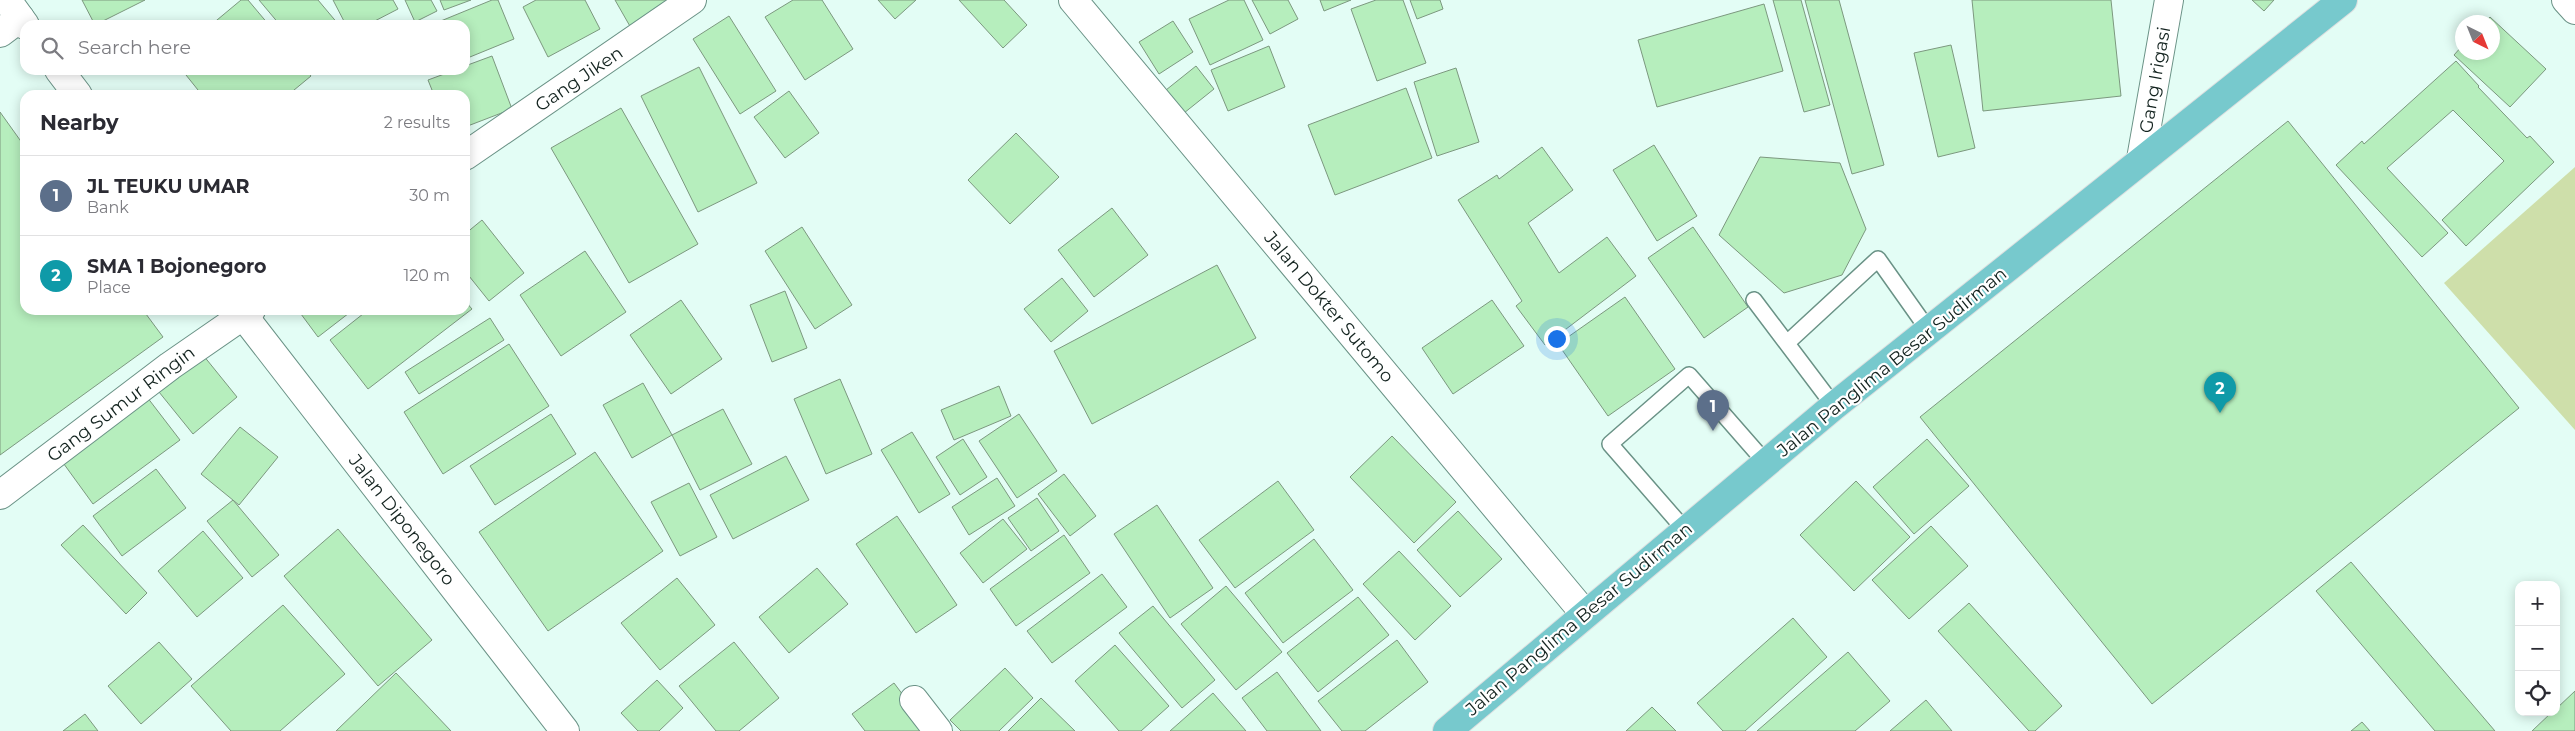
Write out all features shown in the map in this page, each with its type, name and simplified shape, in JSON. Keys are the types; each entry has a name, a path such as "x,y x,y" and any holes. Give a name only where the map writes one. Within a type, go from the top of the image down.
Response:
{"main road":[{"name":"Gang Jiken","path":"470,153 692,0"},
{"name":"Jalan Dokter Sutomo","path":"1073,0 1586,614"},
{"name":"Gang Irigasi","path":"2141,159 2169,0"},
{"name":"Jalan Panglima Besar Sudirman","path":"1447,731 1834,406 2141,159 2343,0"},
{"path":"2566,0 2575,10"},
{"path":"63,75 74,90"},
{"name":"Gang Sumur Ringin","path":"0,495 240,315"},
{"name":"Jalan Diponegoro","path":"246,315 565,731"},
{"path":"914,700 938,731"}],"lane":[{"path":"1787,343 1878,259 1929,331"},
{"path":"1754,300 1834,406"},
{"path":"1685,530 1610,444 1688,375 1766,463"}],"green space":[{"path":"2575,167 2575,430 2444,283"}],"building":[{"path":"82,0 145,0 105,20 92,20"},
{"path":"241,0 248,0 265,20 217,20"},
{"path":"259,0 318,0 335,20 276,20"},
{"path":"333,0 393,0 398,9 377,20 343,20"},
{"path":"405,0 431,0 437,11 419,20 414,20"},
{"path":"440,0 471,0 444,10"},
{"path":"492,0 498,0 514,39 470,57 470,20 443,20"},
{"path":"536,0 585,0 600,29 548,57 523,7"},
{"path":"615,0 670,0 631,28"},
{"path":"793,0 822,0 853,49 805,80 765,17"},
{"path":"878,0 916,0 895,19"},
{"path":"959,0 1004,0 1027,25 1003,48"},
{"path":"1229,0 1244,0 1263,40 1210,65 1189,19"},
{"path":"1252,0 1288,0 1298,19 1270,34"},
{"path":"1320,0 1351,0 1324,11"},
{"path":"1376,0 1403,0 1426,63 1377,81 1351,9"},
{"path":"1410,0 1440,0 1443,9 1417,19"},
{"path":"1773,0 1801,0 1830,105 1804,112"},
{"path":"1805,0 1839,0 1884,165 1852,174"},
{"path":"1972,0 2111,0 2121,96 1983,111"},
{"path":"2252,0 2274,0 2264,11"},
{"path":"1764,4 1783,71 1657,107 1638,40"},
{"path":"729,16 776,91 740,114 693,39"},
{"path":"1173,21 1193,52 1159,74 1139,42"},
{"path":"2500,26 2546,69 2510,107 2459,60 2500,60"},
{"path":"1951,45 1975,148 1938,157 1914,53"},
{"path":"1269,46 1285,87 1228,111 1211,70"},
{"path":"492,56 512,109 470,125 470,90 432,90 428,80 442,75 470,75 470,64"},
{"path":"2456,61 2527,138 2530,136 2554,162 2466,246 2442,220 2504,161 2453,110 2387,168 2448,233 2422,257 2336,165 2362,141 2364,144"},
{"path":"1196,66 1214,89 1184,113 1166,90"},
{"path":"699,67 757,183 698,212 641,96"},
{"path":"1456,68 1479,142 1437,156 1414,82"},
{"path":"186,75 311,76 294,90 198,90"},
{"path":"1406,88 1432,158 1335,195 1308,125"},
{"path":"789,91 819,133 785,158 754,117"},
{"path":"621,108 698,244 629,283 551,148"},
{"path":"0,112 20,140 20,315 147,315 163,337 0,455"},
{"path":"2288,121 2519,408 2152,704 1920,417"},
{"path":"1016,133 1059,177 1010,224 968,180"},
{"path":"1654,145 1697,216 1657,241 1613,170"},
{"path":"1542,147 1573,190 1528,223 1559,273 1607,237 1636,276 1545,345 1516,306 1522,301 1458,200 1497,175 1499,179"},
{"path":"1760,157 1840,163 1866,229 1842,275 1784,293 1719,235"},
{"path":"1112,208 1148,255 1094,297 1058,250"},
{"path":"482,220 524,273 489,301 470,277 470,230"},
{"path":"802,227 852,305 815,329 765,251"},
{"path":"1693,227 1748,307 1704,338 1648,258"},
{"path":"585,251 626,312 561,356 520,295"},
{"path":"1217,265 1256,338 1092,424 1054,351"},
{"path":"1062,278 1088,311 1051,342 1024,309"},
{"path":"785,291 807,348 772,362 750,305"},
{"path":"1625,297 1675,369 1608,416 1558,344"},
{"path":"681,300 722,359 671,394 630,335"},
{"path":"1492,300 1524,346 1453,394 1422,348"},
{"path":"302,315 347,315 318,337"},
{"path":"362,315 464,315 368,389 330,340"},
{"path":"490,318 504,340 419,394 405,372"},
{"path":"509,344 549,406 443,474 404,412"},
{"path":"203,355 237,397 193,434 159,392"},
{"path":"840,379 872,454 826,474 794,399"},
{"path":"643,383 672,435 632,458 603,405"},
{"path":"999,386 1011,416 954,440 941,410"},
{"path":"147,397 180,440 93,504 61,460"},
{"path":"723,409 752,464 700,490 672,435"},
{"path":"551,414 576,454 495,505 470,466"},
{"path":"1019,414 1057,471 1017,498 979,441"},
{"path":"240,427 278,457 239,505 201,474"},
{"path":"912,432 950,494 919,513 881,450"},
{"path":"1392,436 1456,502 1414,543 1350,477"},
{"path":"963,439 987,477 960,495 936,457"},
{"path":"1927,439 1969,486 1914,534 1873,487"},
{"path":"595,452 663,551 548,631 479,532"},
{"path":"786,456 809,500 733,539 710,495"},
{"path":"156,469 186,508 122,556 93,516"},
{"path":"1064,474 1096,516 1070,536 1038,494"},
{"path":"997,478 1015,506 969,535 952,507"},
{"path":"1278,481 1314,530 1235,588 1199,540"},
{"path":"1856,481 1910,537 1854,591 1800,535"},
{"path":"689,483 717,537 680,556 651,502"},
{"path":"1037,498 1059,531 1031,551 1008,518"},
{"path":"233,500 279,555 252,577 207,521"},
{"path":"1157,505 1213,588 1170,618 1114,534"},
{"path":"1458,511 1502,559 1460,597 1417,550"},
{"path":"897,516 957,605 916,633 856,544"},
{"path":"1003,519 1027,549 983,583 960,553"},
{"path":"83,525 147,593 126,614 61,545"},
{"path":"1931,526 1968,566 1909,619 1872,580"},
{"path":"338,529 432,640 378,686 284,576"},
{"path":"203,531 243,578 197,617 158,571"},
{"path":"1064,535 1090,573 1016,626 990,589"},
{"path":"1314,539 1353,590 1283,643 1245,593"},
{"path":"1399,551 1451,606 1415,640 1363,584"},
{"path":"2351,562 2495,731 2435,731 2316,591"},
{"path":"817,568 848,604 789,653 759,617"},
{"path":"1102,574 1127,607 1052,663 1027,631"},
{"path":"677,578 715,625 660,670 621,623"},
{"path":"1226,586 1282,652 1236,690 1181,624"},
{"path":"1358,597 1389,635 1318,692 1287,653"},
{"path":"1969,603 2062,706 2035,731 2029,731 1938,631"},
{"path":"283,605 345,674 280,731 231,731 191,686"},
{"path":"1153,606 1215,680 1182,708 1119,633"},
{"path":"1793,618 1827,657 1745,731 1723,731 1697,703"},
{"path":"1397,640 1428,682 1365,731 1342,731 1318,701"},
{"path":"159,642 192,679 141,724 108,686"},
{"path":"734,642 779,698 739,731 716,731 679,686"},
{"path":"1115,645 1169,706 1141,731 1119,731 1075,681"},
{"path":"1848,652 1890,701 1855,731 1757,731"},
{"path":"1005,668 1033,698 999,731 961,731 950,720"},
{"path":"1277,672 1321,731 1267,731 1242,698"},
{"path":"396,673 451,731 336,731"},
{"path":"657,680 683,708 659,731 638,731 621,713"},
{"path":"894,683 930,731 865,731 852,714"},
{"path":"2575,691 2575,731 2532,731 2548,716 2560,716 2560,705"},
{"path":"1213,693 1246,731 1170,731"},
{"path":"1041,698 1075,731 1008,731"},
{"path":"1926,700 1952,731 1890,731"},
{"path":"1652,707 1676,731 1626,731"},
{"path":"85,714 98,731 63,731"},
{"path":"2362,722 2370,731 2351,731"}],"place":[{"name":"SMA 1 Bojonegoro","path":"2220,413"},
{"name":"JL TEUKU UMAR","path":"1713,431"}]}
